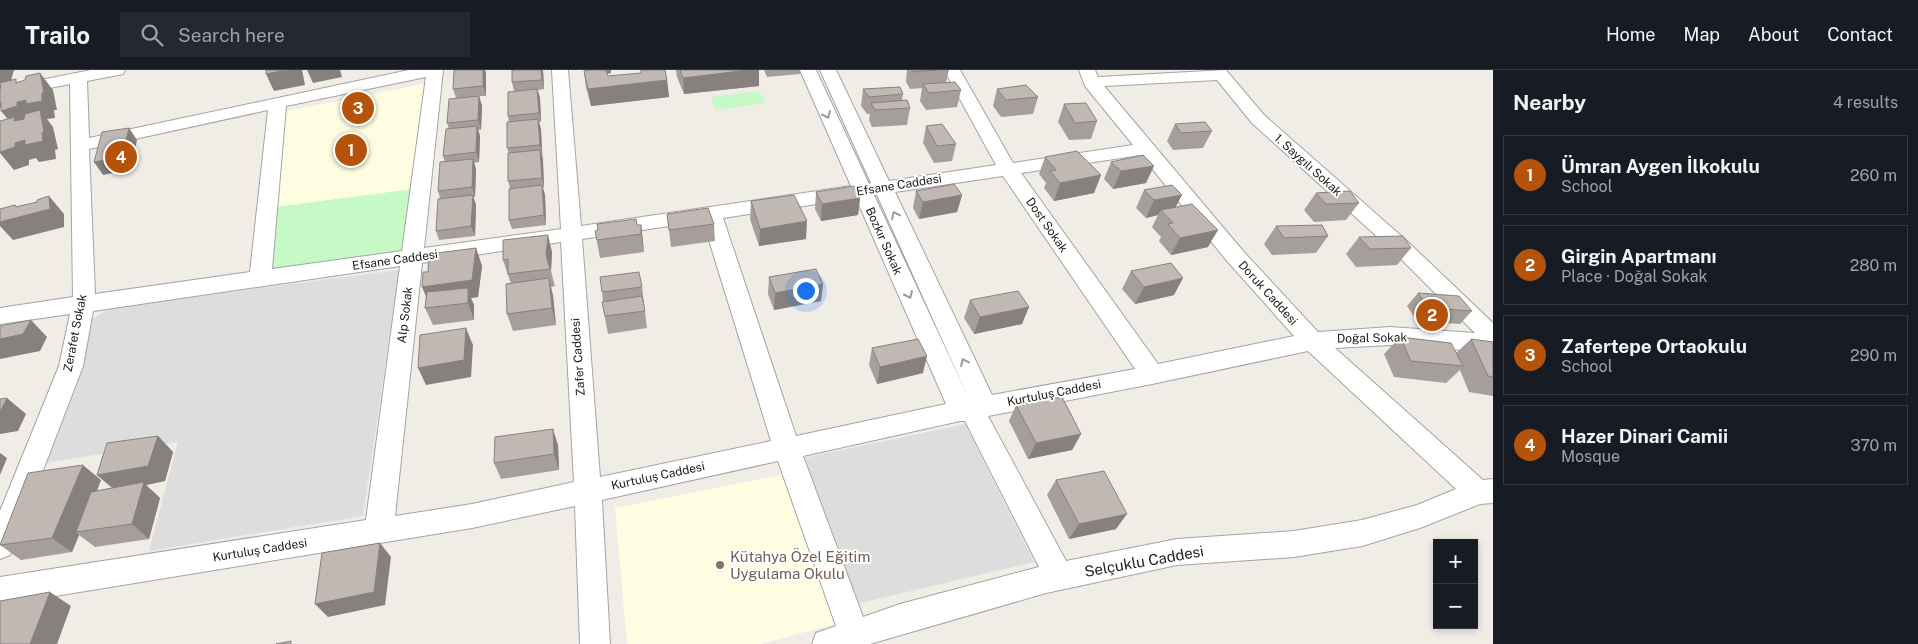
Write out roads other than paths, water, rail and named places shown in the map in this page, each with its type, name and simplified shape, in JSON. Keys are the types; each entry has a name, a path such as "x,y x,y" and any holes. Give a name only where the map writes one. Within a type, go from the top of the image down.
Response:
{"street":[{"path":"0,93 117,70"},
{"path":"80,145 434,70"},
{"name":"Alp Sokak","path":"379,531 434,70"},
{"name":"Zafer Caddesi","path":"560,70 589,490 595,644"},
{"name":"Bozkır Sokak","path":"808,70 861,191 973,409"},
{"name":"Bozkır Sokak","path":"828,70 883,188 973,409"},
{"path":"1089,76 1218,72"},
{"name":"1. Saygılı Sokak","path":"1218,72 1258,119 1401,247 1493,337"},
{"name":"Dost Sokak","path":"955,73 1007,168 1152,375"},
{"name":"Doruk Caddesi","path":"1089,76 1145,149 1235,256 1312,341 1485,491"},
{"name":"Zerafet Sokak","path":"0,546 71,366 82,304 78,78"},
{"path":"260,279 278,103"},
{"name":"Efsane Caddesi","path":"0,316 1145,149"},
{"path":"711,213 787,449 854,634"},
{"name":"Doğal Sokak","path":"1312,341 1390,336 1493,344"},
{"name":"Kurtuluş Caddesi","path":"0,590 472,516 973,409 1152,375 1312,341"},
{"path":"973,409 1059,576"},
{"name":"Selçuklu Caddesi","path":"827,644 909,617 1059,576 1178,552 1294,544 1362,533 1420,516 1485,491"}],"place":[{"name":"Zafertepe Ortaokulu","path":"358,108"},
{"name":"Ümran Aygen İlkokulu","path":"351,150"},
{"name":"Hazer Dinari Camii","path":"121,157"},
{"name":"Girgin Apartmanı","path":"1432,315"},
{"name":"Kütahya Özel Eğitim Uygulama Okulu","path":"720,565"}]}
